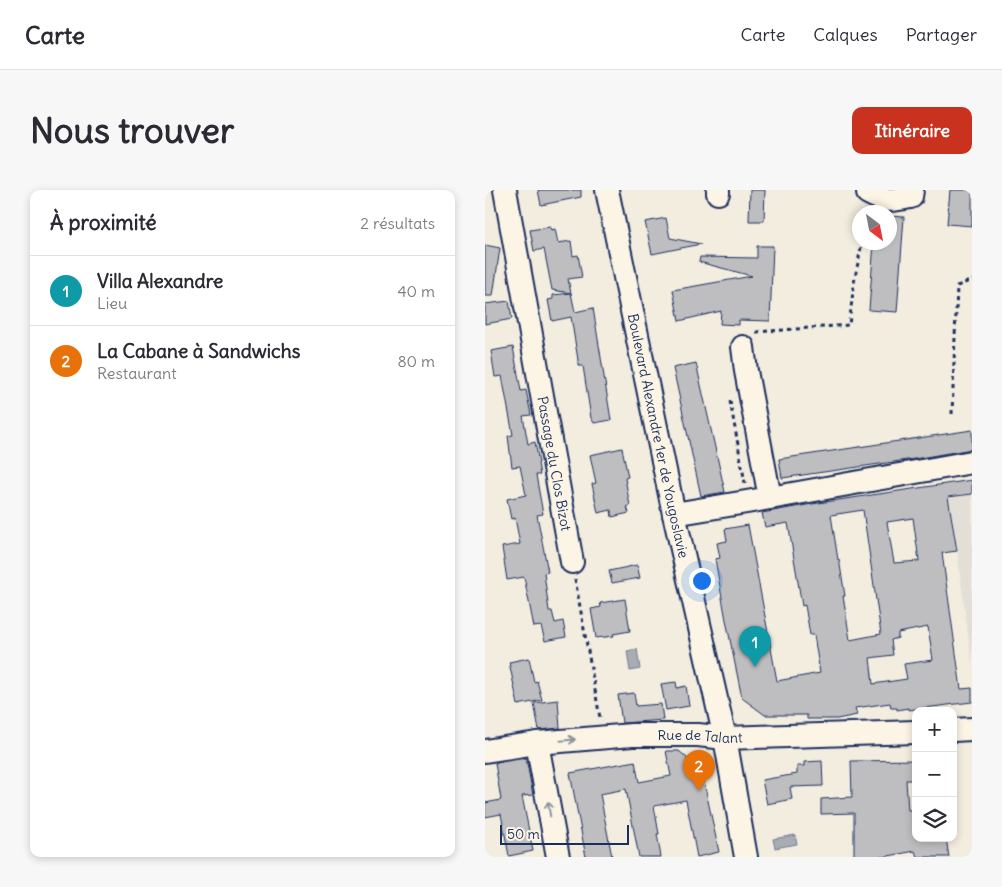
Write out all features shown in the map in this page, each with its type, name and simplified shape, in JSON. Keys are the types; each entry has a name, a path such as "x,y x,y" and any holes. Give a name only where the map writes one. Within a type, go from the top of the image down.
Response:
{"street":[{"name":"Passage du Clos Bizot","path":"505,190 572,562"},
{"name":"Boulevard Alexandre 1er de Yougoslavie","path":"607,190 674,514 725,738 746,857"},
{"path":"868,190 868,193 879,199 890,200 911,197 912,190"},
{"path":"743,347 770,498"},
{"path":"674,514 972,462"},
{"path":"957,730 972,728"},
{"name":"Rue de Talant","path":"485,751 537,743 633,735 698,735 725,738 912,732"},
{"path":"537,743 558,857"}],"path":[{"path":"849,325 860,250"},
{"path":"952,414 957,286 972,280"},
{"path":"572,562 603,737"}],"shaded area":[{"path":"972,494 972,666 948,497"},
{"path":"637,649 640,669 630,671 627,651"},
{"path":"795,835 797,844 775,848 773,839"}],"building":[{"path":"538,190 581,190 581,197 541,205"},
{"path":"750,190 765,190 764,221 749,221"},
{"path":"950,190 972,190 972,226 947,224"},
{"path":"897,217 904,217 897,312 869,310 873,250 897,250"},
{"path":"666,218 670,238 701,244 652,254 645,222"},
{"path":"550,227 551,230 555,229 558,243 571,241 573,256 578,255 582,277 568,279 571,293 552,290 544,249 534,251 530,230"},
{"path":"485,245 500,248 493,296 485,296"},
{"path":"757,246 773,246 770,321 739,320 739,325 720,324 721,311 679,321 673,290 752,276 699,262 700,257 757,258"},
{"path":"571,293 575,312 593,308 611,420 594,423 591,418 583,366 579,366 571,317 552,321 548,300 553,299 553,295"},
{"path":"509,301 512,319 485,324 485,304"},
{"path":"513,347 521,391 526,390 531,415 523,416 528,444 535,442 539,463 540,475 536,475 543,514 537,515 548,572 544,573 549,611 552,611 555,623 563,621 566,637 545,641 541,626 534,627 524,577 507,580 502,547 520,544 515,518 511,519 507,499 526,495 520,466 512,467 508,436 513,435 502,376 495,377 491,351"},
{"path":"696,363 725,492 701,496 673,368"},
{"path":"972,430 972,449 782,478 779,459"},
{"path":"622,448 628,477 625,478 630,506 627,507 629,513 612,517 611,510 598,513 592,484 596,483 590,455"},
{"path":"972,480 972,494 948,497 957,551 942,553 961,689 972,688 972,702 932,707 912,707 912,710 908,710 908,708 897,710 897,708 891,708 890,703 855,708 857,715 837,719 807,719 807,715 765,715 742,698 715,559 720,558 717,543 727,541 725,529 748,525 777,681 820,673 814,635 810,635 805,605 802,606 788,523 765,527 762,513","holes":["863,510 881,634 850,640 843,596 845,596 831,515","913,518 919,561 894,563 887,522","928,627 933,660 904,664 907,679 873,684 870,658 893,655 891,640 898,638 898,633"]},
{"path":"637,565 640,578 612,583 609,571"},
{"path":"625,599 630,631 613,634 614,636 596,638 591,609 601,607 600,603"},
{"path":"529,658 534,682 537,681 542,700 518,705 509,662"},
{"path":"676,682 677,688 686,686 689,706 666,710 661,684"},
{"path":"634,693 636,706 661,704 663,720 622,723 618,695"},
{"path":"558,700 560,728 539,730 534,703"},
{"path":"666,751 679,751 687,758 689,770 701,768 719,852 697,857 686,800 654,806 661,857 639,857 626,789 600,794 612,857 586,857 570,773 635,761 639,782 671,776"},
{"path":"526,758 533,795 522,796 533,851 509,856 501,814 485,817 485,803 501,800 495,763"},
{"path":"912,760 912,780 906,780 908,810 912,810 912,842 947,842 949,857 917,857 915,851 883,857 854,857 854,813 821,814 821,799 852,797 851,761"},
{"path":"822,761 823,786 790,787 792,799 767,804 762,780 797,774 797,766 804,766 804,762"}],"place":[{"name":"Villa Alexandre","path":"755,667"},
{"name":"La Cabane à Sandwichs","path":"699,791"}]}
